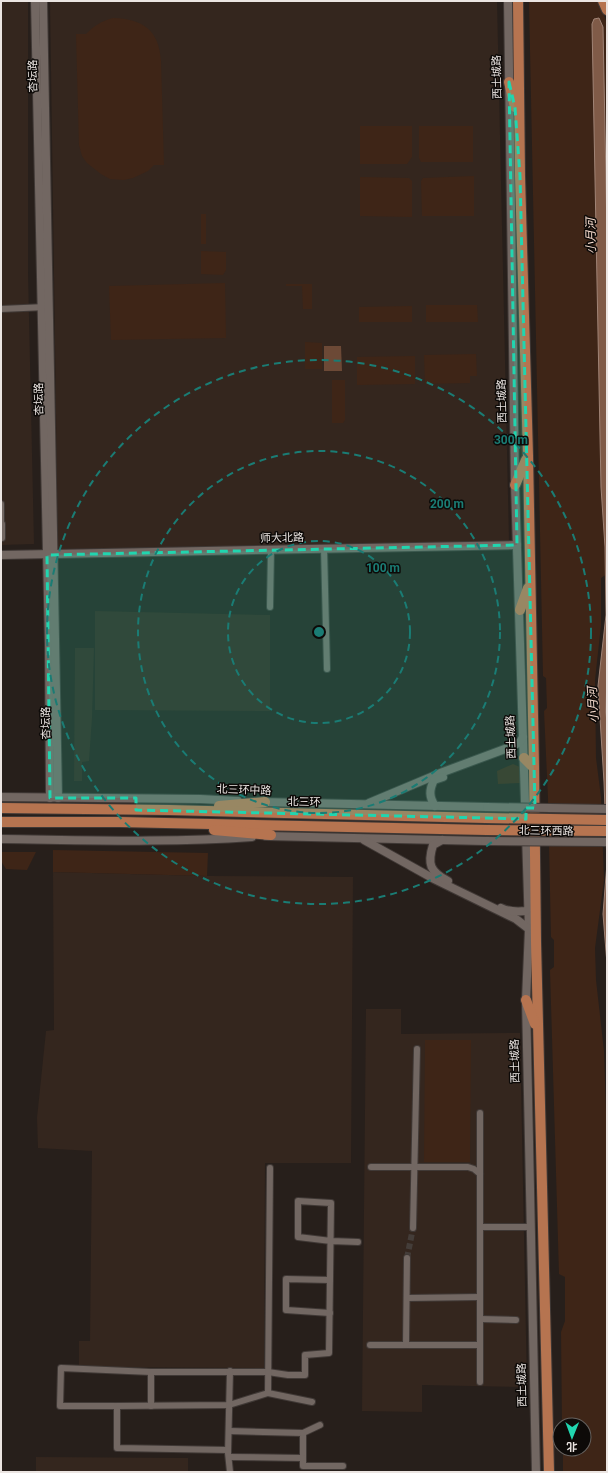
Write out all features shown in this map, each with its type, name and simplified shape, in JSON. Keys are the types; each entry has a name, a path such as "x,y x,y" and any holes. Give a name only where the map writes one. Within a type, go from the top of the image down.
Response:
{"highway":[{"name":"西土城路","path":"518,1 520,176 528,456 536,942 549,1472"},
{"path":"603,1 607,10"},
{"path":"509,82 515,108 520,176"},
{"path":"515,485 528,456"},
{"path":"520,610 530,582"},
{"path":"524,758 534,768"},
{"path":"168,810 265,802"},
{"name":"北三环","path":"1,808 168,810 607,820"},
{"path":"1,822 120,822 487,830 607,831"},
{"path":"120,822 271,835"},
{"path":"528,909 536,887"},
{"path":"529,928 536,942"},
{"path":"526,1000 538,1031"}],"street":[{"name":"杏坛路","path":"35,1 46,307"},
{"name":"杏坛路","path":"43,1 50,555 49,645 54,798"},
{"name":"西土城路","path":"508,1 515,485 529,928 526,1000 536,1472"},
{"path":"1,310 46,307"},
{"path":"1,504 2,538"},
{"name":"师大北路","path":"1,555 517,545"},
{"path":"324,548 328,669"},
{"path":"270,606 271,549"},
{"path":"364,805 443,772 513,746 520,742 523,737"},
{"path":"435,806 431,800 430,792 434,780 502,754 517,752 524,758"},
{"name":"北三环中路","path":"1,797 200,799 364,805 487,807"},
{"name":"北三环西路","path":"487,807 607,809"},
{"path":"1,839 164,841 211,840 271,835 362,839 442,840"},
{"path":"362,839 434,879 516,919 529,928"},
{"path":"442,840 433,845 429,857 432,867 440,876 506,911 523,912 528,909"},
{"name":"北三环西路","path":"442,840 607,842"},
{"path":"413,1228 413,1167 416,1123 417,1049"},
{"path":"480,1113 480,1382"},
{"path":"371,1167 468,1167 480,1174"},
{"path":"268,1393 270,1168"},
{"path":"312,1402 268,1393 229,1405 60,1406 61,1368 151,1372 268,1372 288,1375 305,1375 305,1356 329,1353 331,1241 331,1202 298,1201 298,1237 331,1241 358,1242"},
{"path":"480,1227 531,1227"},
{"path":"406,1345 407,1258"},
{"path":"330,1280 286,1279 286,1310 330,1313"},
{"path":"407,1298 480,1297"},
{"path":"480,1320 516,1320"},
{"path":"370,1345 480,1345"},
{"path":"230,1371 228,1450 230,1472"},
{"path":"151,1372 151,1406"},
{"path":"117,1406 117,1448 228,1450"},
{"path":"229,1431 303,1432 320,1424"},
{"path":"303,1432 303,1469 342,1466"},
{"path":"229,1457 303,1458"}],"highlighted area":[{"path":"509,82 515,108 520,176 535,808 526,808 526,819 136,810 136,798 50,798 47,555 517,545"}],"shaded area":[{"path":"1,1 28,1 28,272 34,544 1,545"},
{"path":"50,1 497,1 509,541 58,549"},
{"path":"529,1 599,1 607,24 607,574 601,578 601,625 595,680 596,758 601,797 604,880 595,948 596,980 604,1051 607,1142 607,1472 563,1472 563,1457 592,1457 592,1417 562,1417 561,1332 565,1321 565,1277 559,1274 550,970 554,967 554,940 551,937 548,798 544,711 547,708 546,678 543,676"},
{"path":"113,18 133,21 148,28 157,41 161,61 164,165 154,165 148,171 133,178 124,180 110,179 101,174 87,163 82,156 79,145 76,34 86,34 98,24"},
{"path":"599,18 603,27 607,234 607,863 598,686 606,615 605,547 601,487 592,24 594,19"},
{"path":"360,126 412,126 412,157 407,164 360,164"},
{"path":"419,126 473,126 473,162 421,162 419,158"},
{"path":"514,141 516,163 523,463 521,468"},
{"path":"474,176 474,216 422,216 421,181 423,178"},
{"path":"360,177 409,178 412,181 412,217 360,216"},
{"path":"201,214 206,214 206,244 201,244"},
{"path":"201,251 226,252 226,270 223,275 201,274"},
{"path":"225,283 226,338 111,340 109,286"},
{"path":"286,284 312,284 312,309 303,309 302,286 286,286"},
{"path":"426,305 477,305 478,322 426,322"},
{"path":"412,306 412,322 359,322 359,307"},
{"path":"305,342 322,343 322,369 305,369"},
{"path":"324,346 341,346 342,371 324,371"},
{"path":"476,354 477,376 470,376 470,383 425,384 424,355"},
{"path":"415,356 415,384 357,385 357,357"},
{"path":"332,380 345,380 345,420 343,423 332,423"},
{"path":"95,611 270,615 270,711 95,710"},
{"path":"75,648 94,648 89,761 82,762 82,781 74,781"},
{"path":"513,764 520,767 520,783 498,784 497,771"},
{"path":"53,850 208,853 207,876 53,872"},
{"path":"1,852 36,852 27,870 6,869 1,861"},
{"path":"607,863 607,964 603,914"},
{"path":"53,872 207,876 353,877 351,1163 265,1163 264,1368 79,1367 79,1341 90,1341 92,1151 38,1148 37,1118 46,1031 54,1030"},
{"path":"366,1009 401,1009 401,1034 520,1033 527,1387 422,1385 422,1412 362,1411"},
{"path":"425,1040 471,1040 470,1162 424,1162"},
{"path":"36,1457 188,1458 188,1472 36,1472"}],"tunnel":[{"path":"407,1258 413,1228"}],"water label":[{"name":"小月河","path":"591,236"},
{"name":"小月河","path":"593,705"}]}
